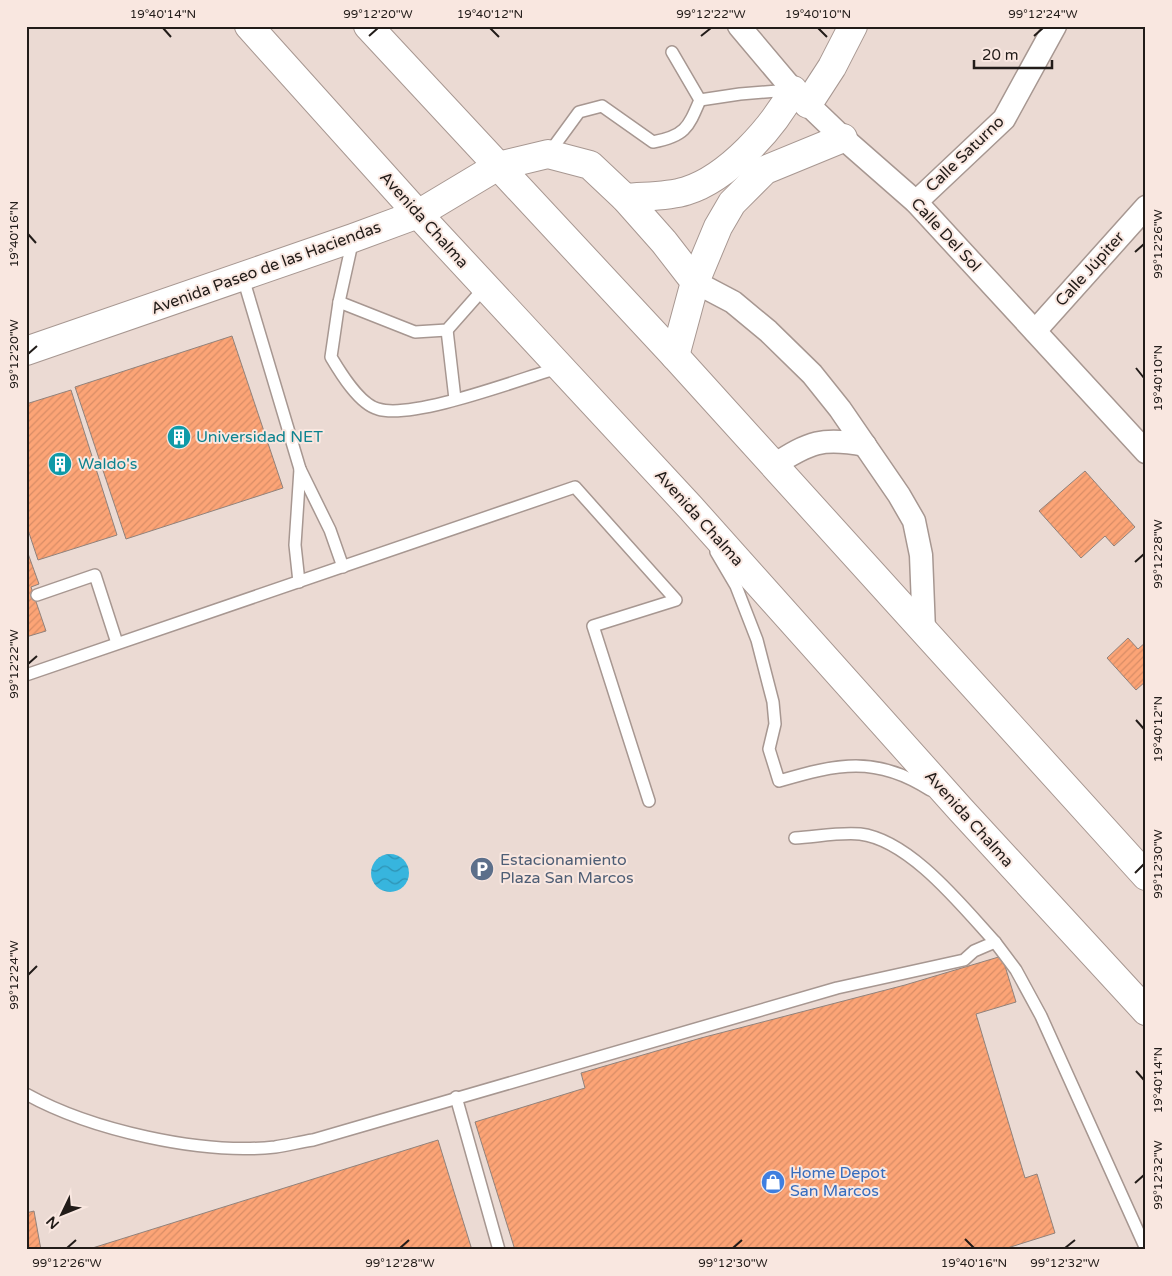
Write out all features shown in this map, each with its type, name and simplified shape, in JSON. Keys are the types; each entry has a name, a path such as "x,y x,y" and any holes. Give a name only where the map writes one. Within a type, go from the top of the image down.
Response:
{"main road":[{"name":"Avenida Chalma","path":"249,26 418,214 690,507 961,810 1146,1011"},
{"path":"368,26 675,356 1146,876"},
{"path":"625,198 685,191 712,180 747,150 776,119 832,67 853,26"},
{"path":"675,356 695,282 718,227 732,203 764,170 843,138"},
{"name":"Avenida Paseo de las Haciendas","path":"26,352 242,278 418,214 498,166 548,154"},
{"path":"548,154 590,165 625,198 664,242 695,282"}],"street":[{"name":"Calle Del Sol","path":"740,26 801,97 843,138 916,202 1146,452"},
{"name":"Calle Saturno","path":"916,202 1004,118 1055,26"},
{"name":"Calle Júpiter","path":"1035,331 1146,207"},
{"path":"695,282 733,302 768,331 812,374 865,445 914,521 921,555 924,631"},
{"path":"774,465 800,448 820,441 842,441 865,445"}],"lane":[{"path":"672,52 700,100"},
{"path":"700,100 740,94 801,97"},
{"path":"548,154 579,112 602,106 653,142 673,138 690,123 700,100"},
{"path":"354,238 339,302 331,356 349,387 377,409 407,411 455,399 560,367"},
{"path":"242,278 300,469 330,530 343,567"},
{"path":"339,302 415,332 447,330 485,286"},
{"path":"447,330 455,399"},
{"path":"299,582 295,545 300,469"},
{"path":"26,674 575,487 676,600 593,626 649,801"},
{"path":"690,507 736,586 757,640 773,702 775,724 769,749 779,781 826,768 858,766 880,768 912,778 961,810"},
{"path":"37,595 95,575 117,643"},
{"path":"795,838 860,834 894,845 926,869 996,942 1016,970 1041,1016 1146,1248"},
{"path":"26,1094 118,1129 188,1144 229,1147 274,1147 313,1140 837,988 964,960 974,951 996,942"},
{"path":"456,1097 499,1250"}],"water":[{"path":"390,854 403,860 409,873 403,886 390,892 377,886 371,873 377,860"}],"building":[{"name":"Universidad NET","path":"232,336 283,488 126,539 75,387"},
{"name":"Waldo's","path":"71,390 117,535 38,560 26,524 26,404"},
{"path":"1085,471 1135,527 1114,546 1105,536 1081,558 1039,511"},
{"path":"26,548 39,584 31,587 46,631 26,637"},
{"path":"1128,638 1138,649 1146,642 1146,681 1136,690 1107,658"},
{"path":"1002,956 1016,1002 976,1014 1025,1178 1037,1174 1055,1233 1001,1250 515,1250 475,1122 585,1088 581,1073 701,1038 905,985"},
{"path":"438,1140 472,1250 86,1250"},
{"path":"34,1211 41,1250 26,1250 26,1213"}],"place":[{"name":"Universidad NET","path":"179,437"},
{"name":"Waldo's","path":"60,464"},
{"name":"Estacionamiento Plaza San Marcos","path":"482,869"},
{"name":"Home Depot San Marcos","path":"773,1182"}]}
